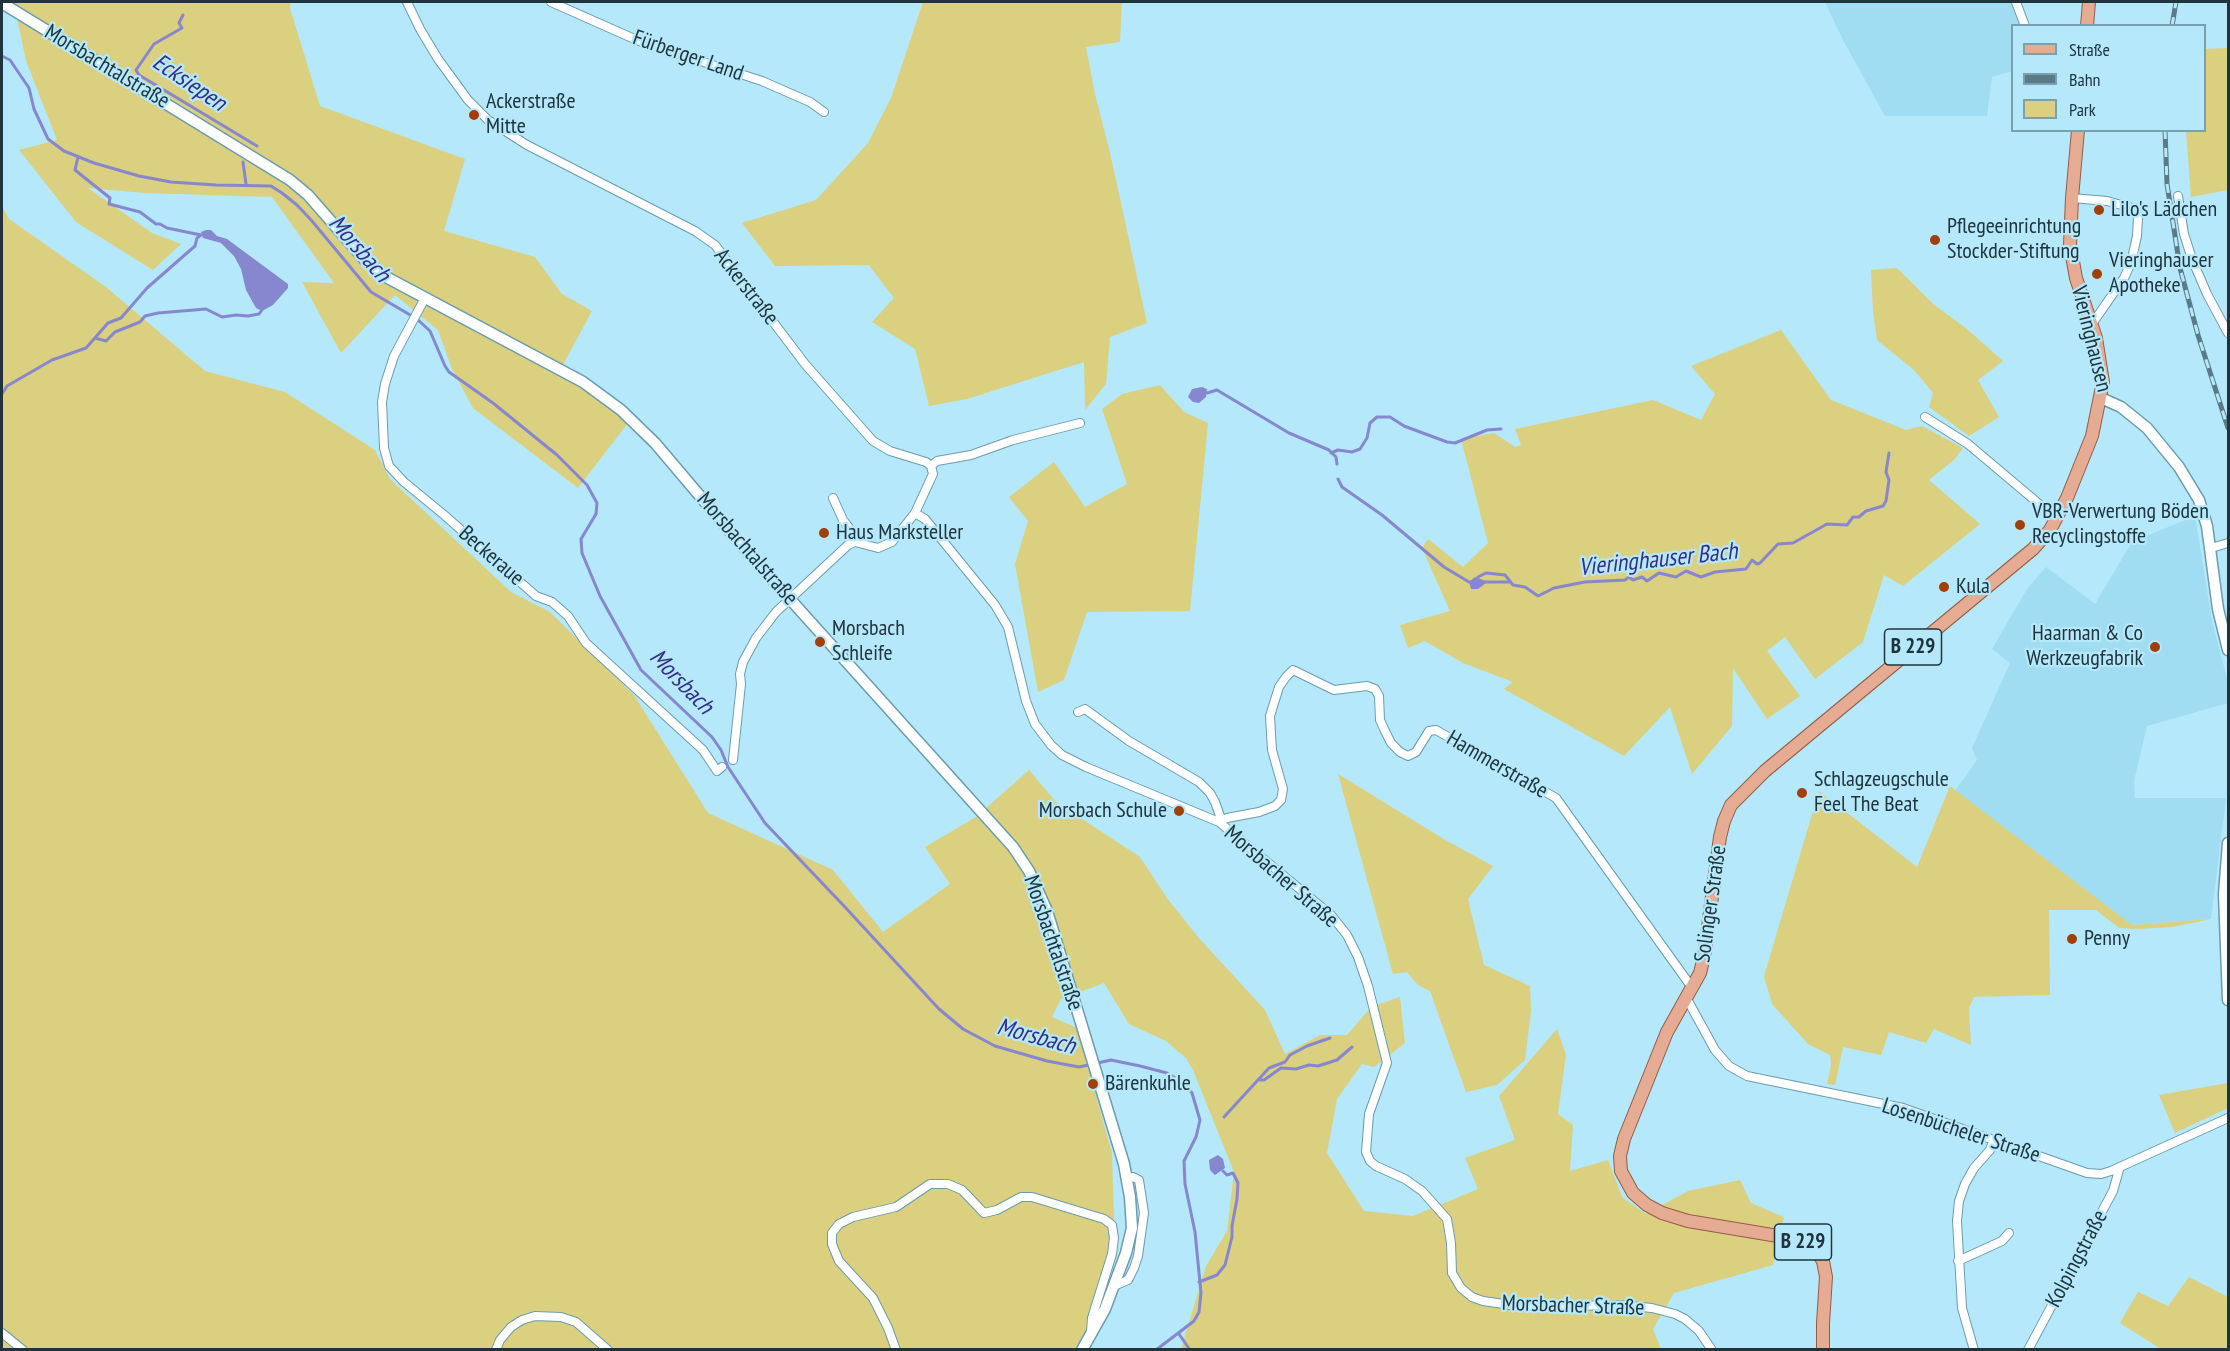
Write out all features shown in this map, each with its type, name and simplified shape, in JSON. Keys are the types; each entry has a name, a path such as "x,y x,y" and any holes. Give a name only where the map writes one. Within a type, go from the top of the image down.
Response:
{"main road":[{"path":"2087,24 2089,2"},
{"name":"Morsbachtalstraße","path":"2,3 282,175 308,195 348,243 372,267 386,277 583,382 621,410 655,443 1022,859 1038,888 1047,911 1099,1083 1126,1178 1131,1206 1132,1228 1114,1286 1105,1309 1082,1350"},
{"name":"Vieringhausen","path":"2078,132 2070,249 2076,279 2100,357 2103,382 2101,398 2121,407 2147,428 2175,462 2202,506 2211,548 2218,609 2229,650"},
{"name":"Solinger Straße","path":"1824,1350 1826,1277 1823,1261 1816,1250 1796,1239 1674,1217 1647,1205 1633,1193 1627,1184 1620,1161 1624,1139 1666,1032 1700,974 1720,837 1726,813 1731,805 1765,771 2042,540 2057,519 2077,476 2092,436 2101,398"},
{"path":"2229,843 2224,894 2229,1000"}],"street":[{"name":"Ackerstraße","path":"407,2 438,59 468,100 488,120 527,145 695,231 715,245 813,373 873,441 890,452 926,462 931,466"},
{"name":"Fürberger Land","path":"551,2 639,41 762,81 810,102 824,112"},
{"path":"2016,2 2024,24"},
{"path":"2178,196 2184,234 2192,259 2207,294 2229,333"},
{"path":"2072,198 2107,201 2132,208 2138,217 2137,236 2131,263 2124,278 2091,324"},
{"name":"Beckeraue","path":"425,298 394,357 385,384 382,402 384,448 389,466 404,483 443,514 536,596 552,602 568,616 586,643 703,750 720,769"},
{"path":"1924,417 1968,444 2057,519"},
{"path":"733,760 743,662 766,624 791,599 848,545 855,542 873,548 889,544 915,513 933,474 931,466 936,461 961,458 1013,440 1080,423"},
{"path":"833,498 843,520 861,543"},
{"name":"Morsbacher Straße","path":"915,513 925,519 995,605 1004,620 1008,627 1026,701 1035,724 1045,740 1062,755 1086,767 1219,822 1331,915 1351,942 1368,986 1387,1063 1369,1114 1366,1152 1370,1161 1376,1166 1405,1179 1422,1191 1447,1219 1452,1273 1461,1288 1472,1297 1483,1301 1525,1307 1618,1305 1652,1308 1685,1319 1699,1331 1712,1350"},
{"path":"2211,548 2229,543"},
{"name":"Hammerstraße","path":"1219,822 1227,818 1259,812 1275,806 1281,800 1283,789 1272,750 1270,723 1272,707 1279,687 1293,670 1334,690 1367,686 1375,689 1379,696 1380,720 1391,743 1400,752 1408,756 1416,752 1429,731 1436,730 1556,798 1690,994"},
{"name":"Morsbacher Straße","path":"1078,712 1085,709 1129,741 1199,782 1215,802 1220,816 1219,822"},
{"name":"Losenbücheler Straße","path":"1690,994 1715,1050 1729,1066 1747,1076 1903,1108 2087,1173 2101,1174 2118,1168 2229,1118"},
{"path":"1974,1350 1962,1308 1957,1221 1959,1201 1974,1168 1990,1150 1993,1141"},
{"name":"Kolpingstraße","path":"2028,1350 2114,1191 2120,1170 2118,1168"},
{"path":"896,1350 873,1298 839,1261 832,1244 832,1233 838,1224 853,1216 896,1207 930,1184 948,1184 962,1190 984,1213 997,1210 1021,1197 1032,1197 1104,1218 1112,1225 1114,1238 1112,1254 1092,1318 1091,1333"},
{"path":"1958,1261 2002,1241 2009,1233"},
{"path":"496,1350 500,1340 511,1327 522,1320 536,1316 561,1317 576,1322 608,1350"},
{"path":"2,1333 23,1350"}],"shaded area":[{"path":"1825,2 2013,2 2022,24 2011,24 2011,71 1992,77 1987,116 1885,116"},
{"path":"2195,516 2212,621 2228,682 2228,703 2147,726 2134,781 2135,798 2226,798 2211,919 2132,925 1955,791 1977,760 1972,748 2010,663 1992,649 2027,589 2046,567 2095,604 2132,542"}],"green space":[{"path":"3,2 291,2 290,8 320,106 465,159 444,231 535,257 562,294 592,311 558,374 582,386 628,423 578,488 473,408 452,369 438,330 395,295 341,353 302,282 334,283 272,197 144,193 88,188 152,233 181,244 153,270 76,222 19,150 57,140 26,61 15,8"},
{"path":"923,2 1122,2 1120,42 1086,47 1147,323 1110,337 1106,384 1085,410 1084,362 967,399 929,406 915,349 872,322 894,298 869,265 775,266 742,223 816,200 868,143 891,98"},
{"path":"2228,48 2228,190 2191,197 2186,132 2206,132 2206,49"},
{"path":"2,206 9,219 106,287 205,371 285,392 375,450 390,479 511,592 550,612 634,695 708,813 833,870 883,932 950,884 925,847 976,817 1029,770 1056,802 1140,857 1167,898 1198,937 1265,1010 1285,1054 1320,1035 1347,1035 1371,1007 1400,997 1405,1043 1374,1067 1362,1064 1337,1099 1327,1153 1364,1211 1413,1216 1478,1189 1465,1158 1515,1140 1499,1096 1557,1029 1566,1055 1558,1114 1573,1125 1570,1171 1608,1160 1622,1197 1646,1214 1688,1191 1740,1180 1751,1203 1784,1217 1773,1265 1674,1293 1653,1329 1661,1349 1181,1349 1206,1266 1227,1231 1234,1172 1186,1058 1166,1041 1129,1024 1104,983 1061,999 1052,1017 1077,1028 1112,1153 1115,1253 1083,1349 2,1349"},
{"path":"1897,268 1933,304 1967,329 2003,361 1978,380 1999,417 1969,436 1929,407 1933,393 1914,370 1877,340 1871,270"},
{"path":"1781,330 1831,400 1906,430 1922,426 1963,448 1955,459 1929,480 1980,524 1903,586 1884,575 1863,642 1815,679 1785,637 1767,651 1800,696 1767,719 1733,668 1732,726 1692,774 1670,707 1624,756 1504,689 1513,682 1463,663 1425,641 1408,648 1400,625 1450,611 1422,548 1428,539 1463,567 1488,543 1461,439 1494,433 1515,447 1521,445 1515,429 1653,400 1701,420 1715,394 1691,366"},
{"path":"1160,385 1184,412 1208,423 1190,611 1087,612 1064,680 1038,692 1015,564 1028,521 1009,497 1054,462 1085,507 1127,484 1102,409 1122,394"},
{"path":"1338,774 1447,841 1493,866 1468,899 1484,965 1530,986 1531,1011 1525,1060 1497,1085 1466,1092 1430,991 1418,985 1407,972 1393,974"},
{"path":"1950,786 2132,925 2211,919 2172,927 2119,928 2096,910 2049,910 2050,995 1974,997 1969,1008 1971,1045 1934,1029 1926,1043 1889,1032 1881,1055 1843,1047 1835,1085 1827,1084 1831,1065 1830,1055 1808,1044 1772,1004 1764,976 1819,791 1917,867"},
{"path":"2228,1083 2228,1108 2175,1133 2159,1095"},
{"path":"2189,1277 2228,1297 2228,1349 2161,1349 2120,1323 2138,1292 2168,1306"}],"water":[{"path":"211,230 217,236 227,239 288,284 288,288 273,305 262,311 256,308 246,290 241,269 234,256 221,243 203,238 201,232"},
{"path":"1202,387 1207,389 1206,397 1199,403 1193,402 1188,397 1192,389"},
{"path":"1475,577 1486,583 1478,589 1471,589 1469,582"},
{"path":"1218,1155 1223,1159 1225,1168 1215,1175 1210,1170 1209,1160"}],"waterway":[{"name":"Ecksiepen","path":"183,15 179,23 182,28 154,44 136,70 139,75 257,146"},
{"name":"Morsbach","path":"2,56 10,60 29,88 34,109 48,139 64,151 94,163 139,176 171,182 271,186 282,193 312,221 371,292 417,319 430,331 449,372 493,403 557,455 587,485 597,503 596,514 581,539 582,553 600,596 641,670 712,737 721,750 728,767 765,823 939,1009 963,1029 995,1046 1047,1061 1079,1067 1111,1060 1167,1073 1185,1084 1192,1093 1200,1120 1196,1137 1184,1161 1185,1184 1195,1232 1201,1293 1199,1312 1194,1321 1156,1350"},
{"path":"2,394 7,386 52,360 86,348 108,323 121,318 147,288 195,246 197,238 201,235 167,228 156,224 140,212 109,204 110,198 75,170 78,157"},
{"name":"Ecksiepen","path":"243,162 246,184"},
{"path":"95,338 106,341 115,332 140,322 145,316 158,313 206,309 222,317 248,316 259,314 264,307"},
{"name":"Vieringhauser Bach","path":"1207,393 1217,390 1289,433 1329,450 1336,457 1337,464"},
{"path":"1331,453 1338,450 1352,452 1360,449 1367,438 1370,423 1377,417 1390,417 1404,426 1455,443 1487,430 1501,429"},
{"name":"Vieringhauser Bach","path":"1478,577 1486,573 1505,575 1513,585 1525,587 1538,596 1554,588 1585,582 1625,580 1629,577 1633,580 1642,577 1647,581 1659,573 1676,577 1686,571 1701,577 1715,572 1746,569 1752,560 1757,564 1760,563 1778,544 1793,543 1827,524 1847,525 1853,517 1859,517 1866,511 1883,506 1889,480 1886,472 1889,453"},
{"name":"Vieringhauser Bach","path":"1338,479 1342,487 1382,515 1444,567 1472,582"},
{"name":"Vieringhauser Bach","path":"1485,582 1510,582"},
{"path":"1224,1117 1269,1068 1285,1062 1290,1055 1307,1046 1330,1038"},
{"path":"1260,1080 1264,1080 1281,1068 1296,1069 1309,1065 1318,1066 1337,1060 1352,1047"},
{"path":"1199,1282 1217,1275 1225,1265 1232,1237 1238,1183 1233,1173 1227,1175 1223,1171"},
{"path":"1179,1334 1190,1350"}],"railway":[{"path":"2172,24 2176,2"},
{"path":"2165,132 2167,184 2180,268 2198,335 2228,428"}],"place":[{"name":"Ackerstraße Mitte","path":"474,115"},
{"name":"Lilo's Lädchen","path":"2099,210"},
{"name":"Pflegeeinrichtung Stockder-Stiftung","path":"1935,240"},
{"name":"Vieringhauser Apotheke","path":"2097,274"},
{"name":"VBR-Verwertung Böden Recyclingstoffe","path":"2020,525"},
{"name":"Haus Marksteller","path":"824,533"},
{"name":"Kula","path":"1944,587"},
{"name":"Morsbach Schleife","path":"820,642"},
{"name":"Haarman & Co Werkzeugfabrik","path":"2155,647"},
{"name":"Schlagzeugschule Feel The Beat","path":"1802,793"},
{"name":"Morsbach Schule","path":"1179,811"},
{"name":"Penny","path":"2072,939"},
{"name":"Bärenkuhle","path":"1093,1084"}]}
